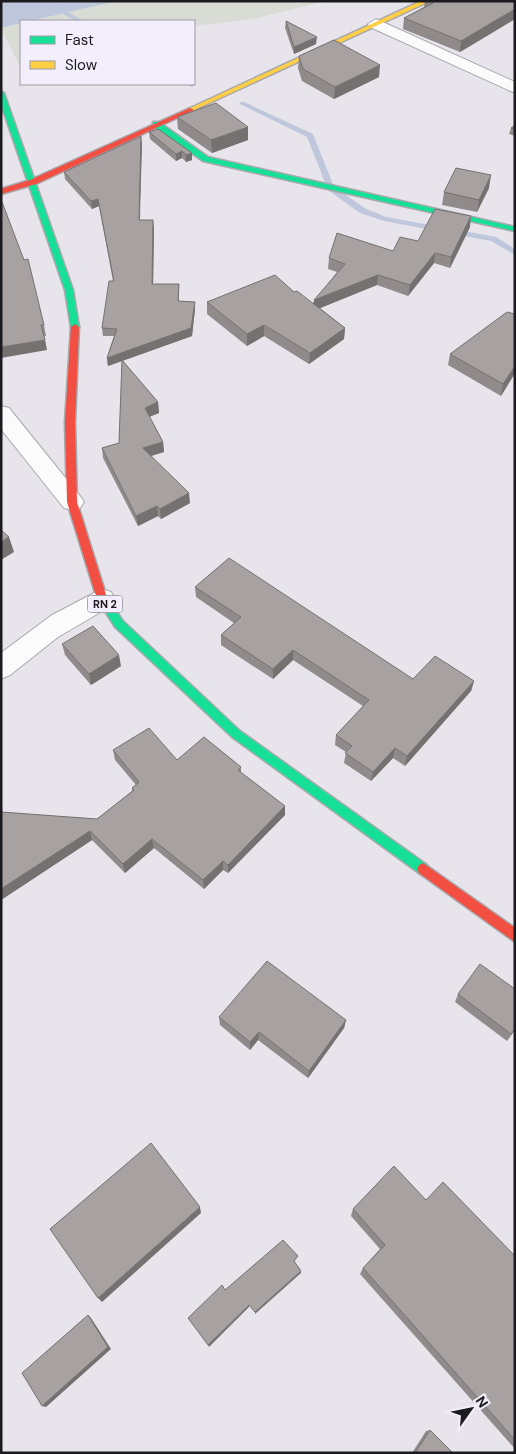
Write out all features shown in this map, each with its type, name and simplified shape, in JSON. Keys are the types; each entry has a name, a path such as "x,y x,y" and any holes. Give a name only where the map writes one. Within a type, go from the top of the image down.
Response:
{"main road":[{"path":"1,192 33,182 427,1"},
{"name":"RN 2","path":"1,93 69,290 75,327 70,422 72,502 102,599 120,624 236,734 515,936"},
{"path":"156,124 206,159 388,202 515,229"}],"street":[{"path":"376,24 515,88"},
{"path":"1,413 72,502"},
{"path":"1,668 43,632 73,613 102,599"}],"shaded area":[{"path":"117,1 327,1 253,19 195,26 195,20 34,20"},
{"path":"20,23 20,63 18,63 1,28"}],"water":[{"path":"1,1 117,1 34,20 20,20 20,23 1,28"}],"building":[{"path":"430,1 515,1 515,9 461,41 404,18 433,3"},
{"path":"286,21 317,37 294,47"},
{"path":"334,40 380,65 335,87 303,69 299,56"},
{"path":"216,103 248,127 211,140 177,117"},
{"path":"158,129 192,153 186,155 182,151 176,154 149,132"},
{"path":"141,136 139,220 153,220 152,284 179,284 178,301 195,302 191,328 107,358 117,329 102,328 109,281 114,281 98,199 91,201 64,172"},
{"path":"456,168 491,175 479,200 444,192"},
{"path":"1,201 24,260 28,259 44,325 41,325 45,340 1,347"},
{"path":"435,209 471,216 451,257 435,253 410,285 378,275 314,300 345,264 329,258 337,233 393,251 400,237 418,241"},
{"path":"275,275 294,292 297,291 345,328 310,353 264,325 247,334 207,302"},
{"path":"507,312 515,314 515,366 503,384 450,354"},
{"path":"122,360 158,402 145,408 163,442 143,448 189,493 160,509 157,506 136,516 102,448 119,443"},
{"path":"1,530 9,537 1,542"},
{"path":"229,558 413,679 435,656 474,681 407,756 395,748 373,772 345,753 352,746 336,735 369,700 293,650 273,669 221,635 241,617 195,587"},
{"path":"93,626 119,655 89,674 62,644"},
{"path":"149,728 177,760 204,737 241,767 238,770 285,806 228,865 223,861 203,880 152,839 123,864 90,831 1,889 1,812 97,819 134,790 132,788 139,782 113,750"},
{"path":"267,961 346,1020 309,1071 259,1032 250,1042 219,1017"},
{"path":"480,964 515,989 515,1029 511,1034 458,994"},
{"path":"151,1143 200,1207 98,1298 50,1229"},
{"path":"394,1166 426,1200 443,1182 515,1256 515,1440 363,1268 385,1245 353,1209"},
{"path":"283,1240 298,1256 294,1261 301,1271 255,1312 249,1305 208,1345 188,1318 222,1285 225,1290"},
{"path":"88,1315 108,1347 42,1406 22,1373"},
{"path":"430,1430 453,1453 415,1453"}],"waterway":[{"path":"53,6 78,20"},
{"path":"242,103 310,136 331,188 363,211 384,219 493,239 515,253"}],"traffic: fast":[{"path":"1,93 69,290 75,327"},
{"path":"156,124 206,159 515,229"},
{"path":"108,608 119,624 236,734 423,869"}],"traffic: slow":[{"path":"190,110 427,1"}],"traffic: jam":[{"path":"1,192 33,182 190,110"},
{"path":"75,327 70,422 72,502 102,599 108,608"},
{"path":"423,869 515,936"}]}
